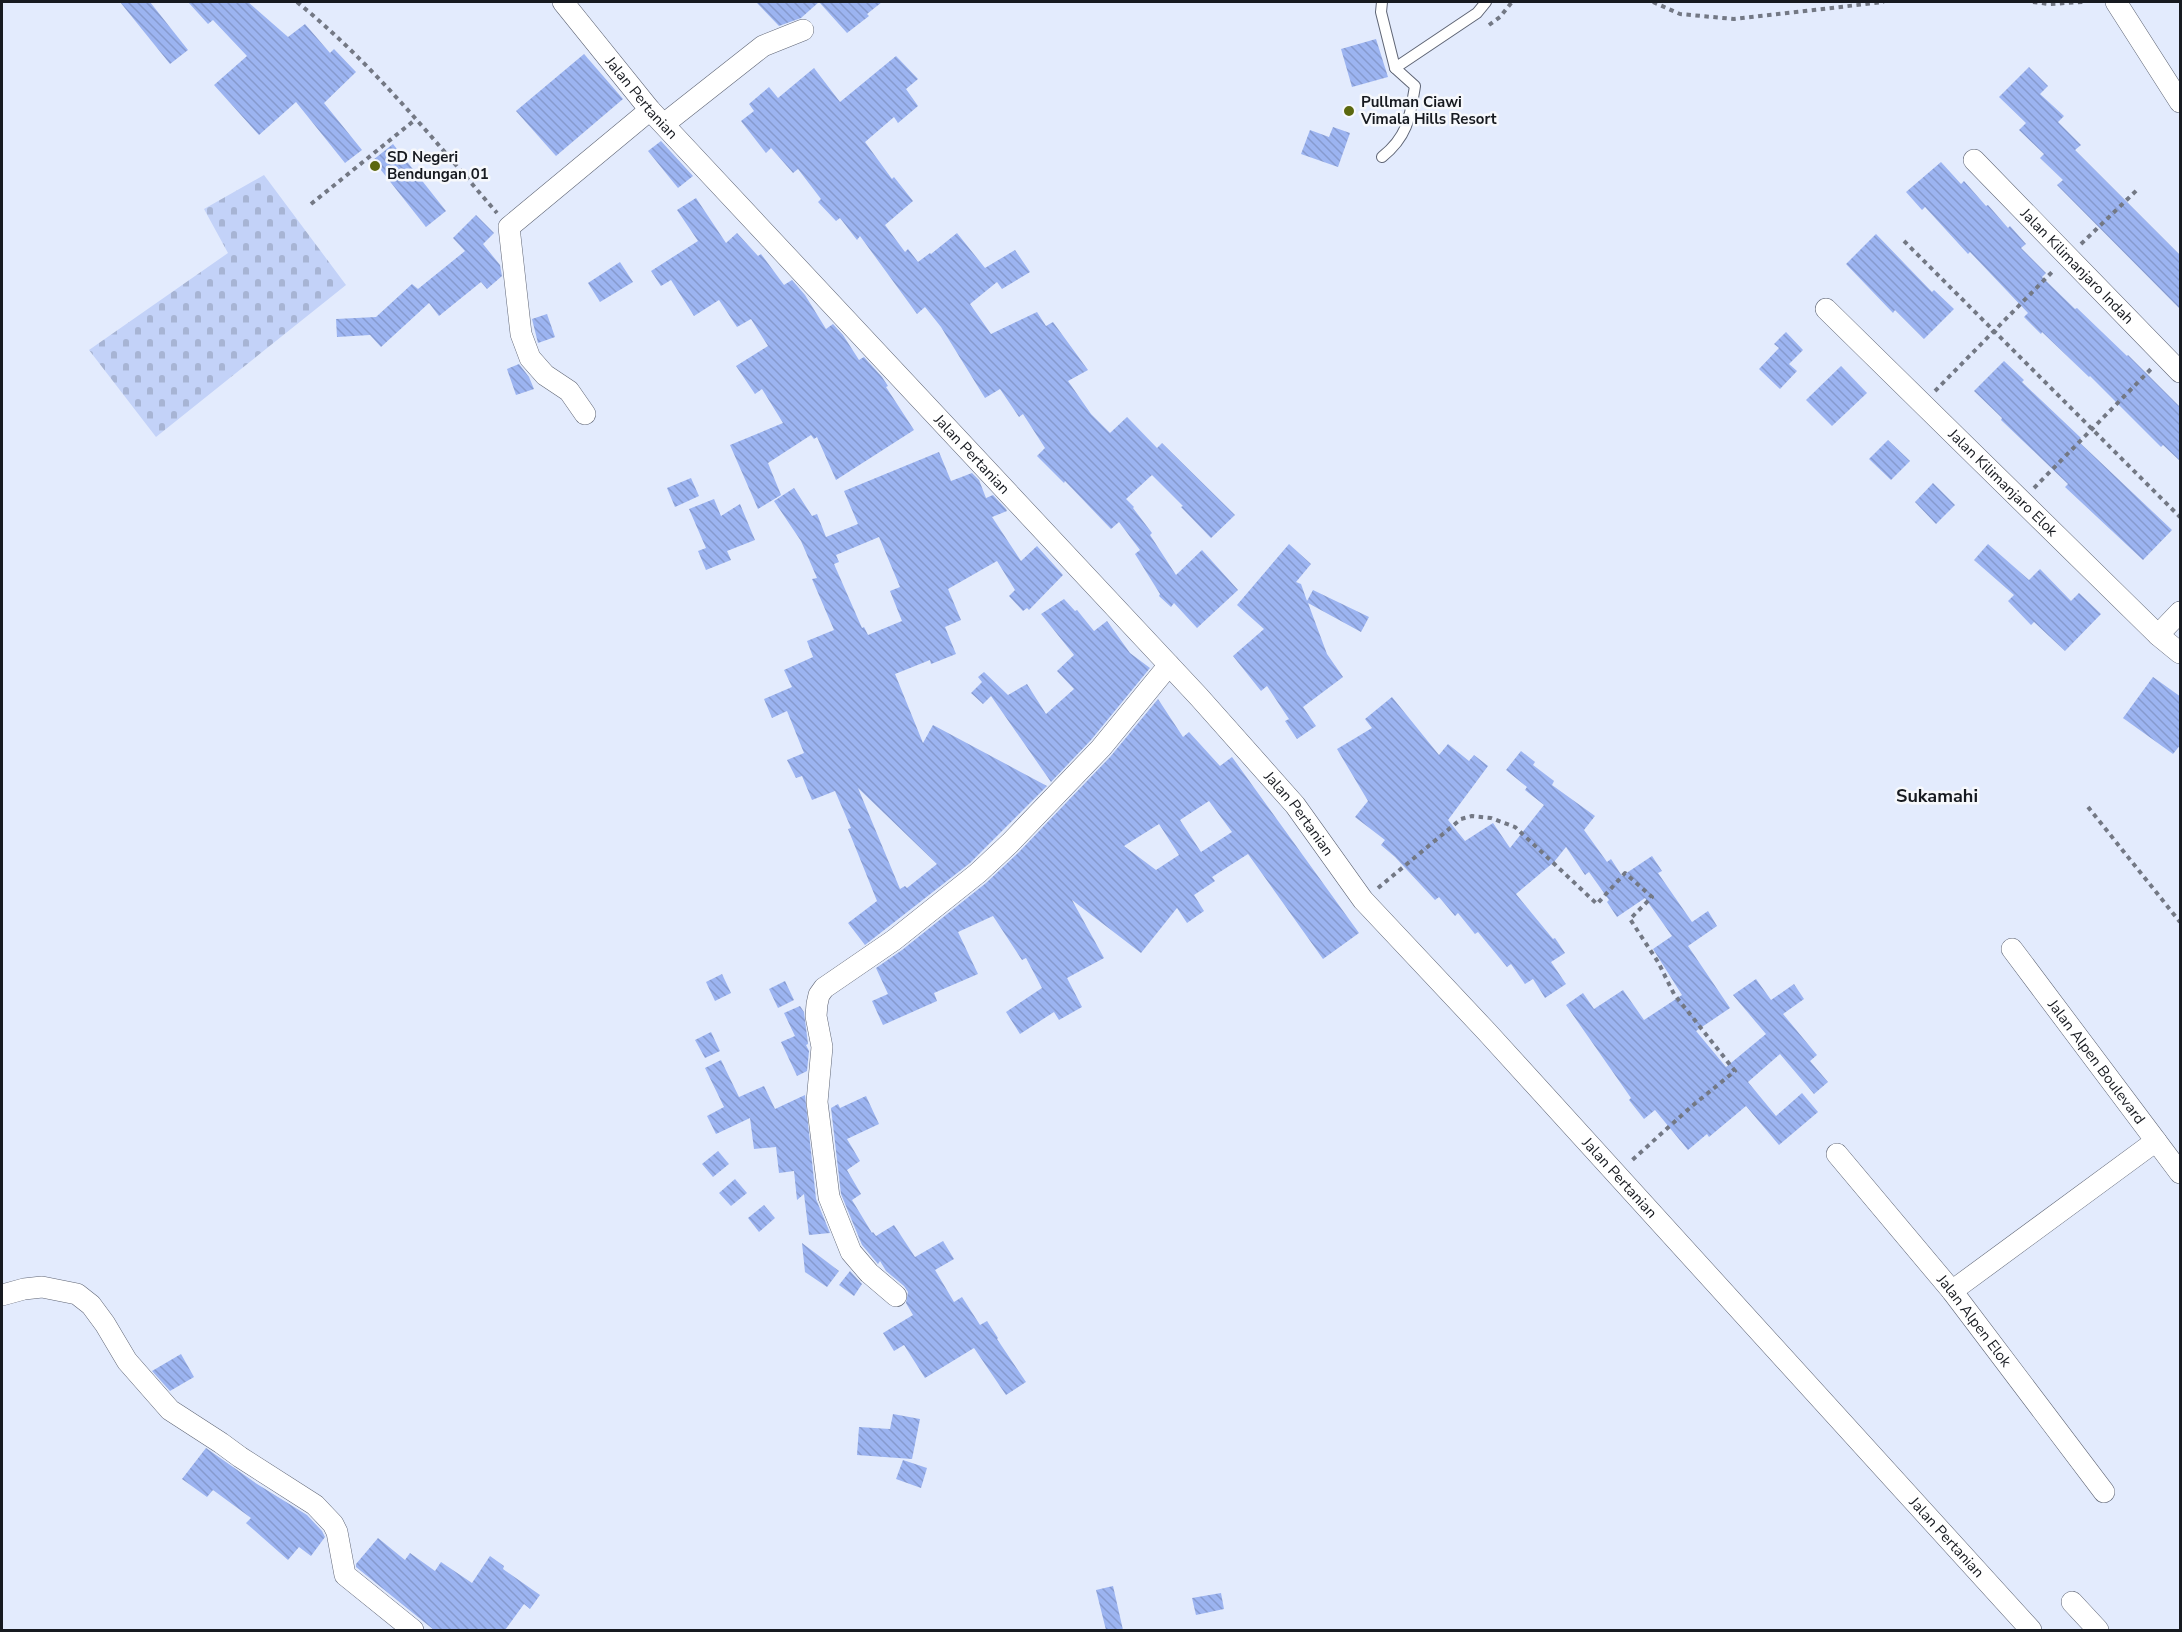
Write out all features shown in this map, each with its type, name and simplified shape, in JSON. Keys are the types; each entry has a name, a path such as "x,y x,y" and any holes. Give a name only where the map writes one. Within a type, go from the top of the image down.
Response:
{"street":[{"name":"Jalan Pertanian","path":"563,2 657,117 1169,665 1295,806 1363,900 1617,1174 2031,1630"},
{"path":"2116,2 2180,99"},
{"path":"585,414 569,391 545,375 530,358 521,334 509,227 657,117 763,46 803,30"},
{"name":"Jalan Kilimanjaro Indah","path":"1974,160 2181,372"},
{"name":"Jalan Kilimanjaro Elok","path":"1826,309 2158,635 2181,653"},
{"path":"2158,635 2181,612"},
{"path":"896,1296 869,1273 851,1252 829,1197 818,1101 822,1047 816,1016 819,995 825,988 894,940 978,873 1101,748 1169,665"},
{"name":"Jalan Alpen Boulevard","path":"2012,950 2181,1173"},
{"path":"1952,1291 2156,1141"},
{"name":"Jalan Alpen Elok","path":"1837,1154 1952,1291 2104,1492"},
{"path":"2,1294 24,1288 42,1287 76,1294 91,1305 127,1361 170,1410 326,1514 337,1532 345,1575 413,1630"},
{"path":"2072,1602 2098,1630"}],"lane":[{"path":"1382,2 1381,12 1395,68 1415,86 1408,123 1402,137 1382,157"},
{"path":"1395,68 1477,13 1486,2"}],"path":[{"path":"297,2 334,32 416,119 509,227"},
{"path":"1653,2 1680,14 1734,19 1884,2"},
{"path":"2032,2 2049,4 2084,2"},
{"path":"311,204 416,119"},
{"path":"1923,403 2067,257 2139,188"},
{"path":"1904,241 2181,518"},
{"path":"2021,501 2164,356"},
{"path":"2088,807 2181,922"},
{"path":"1363,900 1461,819 1472,816 1491,818 1515,827 1598,904 1625,873 1652,897 1630,920 1658,962 1674,994 1735,1071 1692,1106 1617,1174"}],"green space":[{"path":"264,175 346,285 156,437 89,350 228,253 204,209"}],"building":[{"path":"120,2 150,2 188,50 170,64"},
{"path":"188,2 248,2 288,37 305,24 330,53 334,49 356,72 324,103 362,150 345,163 296,102 259,135 214,85 247,56 213,20 208,24"},
{"path":"756,2 819,2 801,18 779,26"},
{"path":"819,2 882,2 867,14 869,16 847,33"},
{"path":"1376,39 1388,77 1352,87 1341,49"},
{"path":"584,54 623,99 556,156 516,111"},
{"path":"896,56 918,79 906,89 918,106 898,123 894,117 865,142 892,179 894,177 913,201 885,225 905,252 908,249 918,262 957,233 985,268 1015,250 1030,272 1002,289 997,282 970,304 991,334 1037,312 1046,326 1053,322 1088,370 1068,381 1091,414 1110,433 1127,417 1157,448 1162,443 1235,515 1211,538 1152,475 1126,499 1152,533 1150,535 1176,575 1202,550 1238,590 1197,628 1174,603 1171,607 1159,596 1160,594 1135,554 1140,550 1119,522 1111,529 1065,481 1064,483 1037,456 1045,448 1023,414 1019,417 1000,389 985,398 941,327 925,307 917,314 860,236 857,240 840,218 836,221 818,202 821,199 798,169 793,173 771,148 766,153 741,121 754,111 749,104 769,87 778,98 814,68 840,102"},
{"path":"2029,67 2048,86 2040,94 2064,116 2058,122 2081,145 2075,150 2181,256 2181,310 2057,185 2063,180 2040,158 2044,154 2019,130 2026,123 1999,97"},
{"path":"1333,127 1350,133 1338,167 1301,154 1310,130 1329,137"},
{"path":"661,141 693,176 678,188 648,151"},
{"path":"393,144 446,211 426,227 373,160"},
{"path":"1941,162 1961,184 1964,181 1986,206 1988,205 2026,244 2021,248 2046,273 2042,277 2128,355 2181,408 2181,462 2163,445 2161,447 2090,376 2042,332 2041,334 2024,317 2028,313 1970,252 1968,254 1925,207 1922,210 1906,192"},
{"path":"696,198 726,243 737,233 758,256 761,254 784,285 792,280 805,295 826,329 833,324 859,360 864,357 882,377 914,430 836,480 817,437 814,439 811,435 768,463 781,495 758,509 730,445 783,423 762,389 755,394 736,366 768,346 751,319 737,327 719,300 694,316 671,280 661,286 651,271 698,241 677,210"},
{"path":"476,215 494,233 483,244 500,265 502,276 487,289 481,282 439,316 429,303 381,347 370,335 337,337 336,319 376,317 412,284 418,289 465,251 453,238"},
{"path":"1876,234 1932,292 1934,290 1954,309 1924,339 1895,310 1893,313 1846,264"},
{"path":"620,262 633,282 600,302 588,283"},
{"path":"547,314 555,337 538,343 532,319"},
{"path":"1786,332 1803,350 1789,364 1797,371 1780,389 1759,369 1779,348 1774,344"},
{"path":"2004,361 2024,380 2022,382 2081,438 2078,441 2172,530 2143,560 2065,487 2068,484 1974,391"},
{"path":"519,364 529,377 534,389 516,395 507,369"},
{"path":"1841,366 1867,393 1832,426 1806,400"},
{"path":"1888,440 1910,461 1891,480 1869,459"},
{"path":"939,452 951,481 972,473 979,480 986,498 993,495 1006,509 1007,511 992,517 1021,561 1037,546 1063,575 1029,610 1027,608 1023,611 1009,596 1015,590 997,561 948,589 961,620 945,627 956,654 931,664 930,660 895,674 923,743 933,725 1047,786 970,863 865,945 848,923 877,901 848,829 851,828 835,791 812,800 802,776 796,778 787,760 804,753 787,711 772,718 764,699 792,687 784,670 813,657 807,641 834,630 812,579 817,578 801,541 774,501 794,488 812,516 817,514 826,537 858,524 844,491","holes":["879,537 900,587 890,591 902,621 868,635 864,627 862,628 834,564 839,562 836,555","858,788 937,864 907,888 905,886 900,889"]},
{"path":"691,478 699,496 675,507 667,488"},
{"path":"1933,483 1955,505 1936,524 1915,502"},
{"path":"714,499 721,516 740,504 755,540 727,551 731,560 706,570 698,551 706,548 689,509"},
{"path":"1289,544 1311,564 1296,582 1301,584 1307,601 1313,590 1369,617 1361,632 1308,603 1327,654 1343,677 1303,707 1316,726 1297,739 1285,721 1289,719 1267,686 1261,691 1233,656 1264,629 1237,605"},
{"path":"1988,544 2029,580 2040,569 2071,601 2079,593 2101,614 2065,651 2034,622 2031,625 2008,601 2014,595 1974,560"},
{"path":"1064,599 1075,611 1077,610 1094,631 1107,621 1130,653 1150,668 1091,740 1051,782 991,696 983,704 971,693 982,682 978,677 984,672 1008,695 1027,684 1046,714 1074,689 1057,671 1074,655 1041,614"},
{"path":"2153,677 2181,697 2181,744 2173,754 2123,718"},
{"path":"1392,697 1439,755 1448,744 1469,761 1474,755 1488,766 1448,820 1465,841 1493,823 1510,848 1544,805 1525,790 1527,787 1506,770 1521,751 1535,762 1533,765 1554,781 1552,785 1595,816 1584,830 1607,862 1611,859 1622,876 1652,856 1662,871 1658,873 1692,922 1708,911 1717,926 1688,946 1730,1008 1696,1031 1726,1067 1766,1034 1733,995 1756,979 1771,1000 1794,984 1804,999 1783,1014 1817,1055 1810,1061 1828,1082 1814,1094 1780,1054 1748,1082 1776,1116 1802,1093 1818,1112 1779,1145 1746,1106 1709,1137 1707,1134 1688,1150 1655,1110 1644,1119 1566,1005 1583,993 1594,1009 1623,990 1644,1020 1682,995 1653,949 1672,936 1645,898 1617,917 1607,902 1609,900 1589,872 1585,875 1566,847 1554,862 1516,894 1553,939 1555,938 1565,953 1551,962 1566,984 1545,998 1533,979 1525,984 1511,964 1507,967 1478,932 1475,934 1458,913 1455,916 1439,897 1435,900 1381,845 1385,840 1355,817 1368,801 1337,749 1372,728 1365,719"},
{"path":"1158,699 1183,737 1189,732 1220,766 1232,757 1359,933 1323,959 1248,854 1212,877 1215,881 1194,895 1204,911 1187,923 1177,908 1141,953 1072,900 1104,958 1067,978 1082,1007 1059,1020 1054,1012 1020,1034 1006,1012 1042,988 1026,958 1022,960 993,916 958,932 978,974 934,993 937,1001 883,1025 872,1001 888,994 876,968 986,883 1110,757","holes":["1209,801 1232,832 1201,852 1180,820","1159,824 1179,855 1156,870 1124,846"]},
{"path":"722,974 731,993 715,1001 706,982"},
{"path":"785,981 794,1000 778,1008 769,989"},
{"path":"800,1006 804,1012 808,1044 806,1045 809,1051 807,1071 797,1076 781,1042 795,1036 784,1013"},
{"path":"711,1032 720,1051 705,1058 695,1040"},
{"path":"721,1060 739,1097 764,1086 775,1109 805,1095 816,1199 830,1233 809,1235 804,1194 797,1200 794,1171 779,1173 776,1147 754,1149 750,1118 716,1134 707,1116 724,1107 705,1068"},
{"path":"866,1096 879,1124 847,1139 860,1161 847,1170 861,1194 852,1200 872,1233 876,1236 894,1225 915,1257 943,1241 954,1259 935,1270 954,1302 962,1297 980,1325 987,1321 1026,1382 1006,1395 974,1348 925,1378 904,1345 894,1351 883,1333 913,1315 906,1303 908,1292 886,1271 880,1261 878,1264 862,1245 841,1194 831,1108 838,1104 840,1108"},
{"path":"718,1151 729,1164 713,1177 702,1164"},
{"path":"735,1179 747,1193 731,1206 719,1193"},
{"path":"764,1205 775,1218 759,1232 748,1218"},
{"path":"802,1243 839,1271 827,1287 805,1272"},
{"path":"850,1271 862,1284 854,1296 839,1285"},
{"path":"181,1354 194,1377 170,1391 152,1371"},
{"path":"893,1414 920,1419 912,1459 857,1455 859,1427 890,1429"},
{"path":"206,1448 257,1484 307,1515 325,1537 311,1556 299,1547 288,1560 246,1523 251,1518 213,1490 207,1497 182,1479"},
{"path":"903,1460 927,1468 921,1488 896,1479"},
{"path":"378,1538 405,1560 410,1553 435,1571 441,1562 472,1583 490,1556 504,1566 503,1569 540,1595 530,1609 524,1604 505,1630 434,1630 356,1567 356,1564"},
{"path":"1113,1586 1123,1630 1106,1630 1096,1590"},
{"path":"1221,1593 1224,1609 1196,1615 1192,1598"}],"place":[{"name":"Pullman Ciawi Vimala Hills Resort","path":"1349,111"},
{"name":"SD Negeri Bendungan 01","path":"375,166"}],"district":[{"name":"Sukamahi","path":"1937,796"}]}
